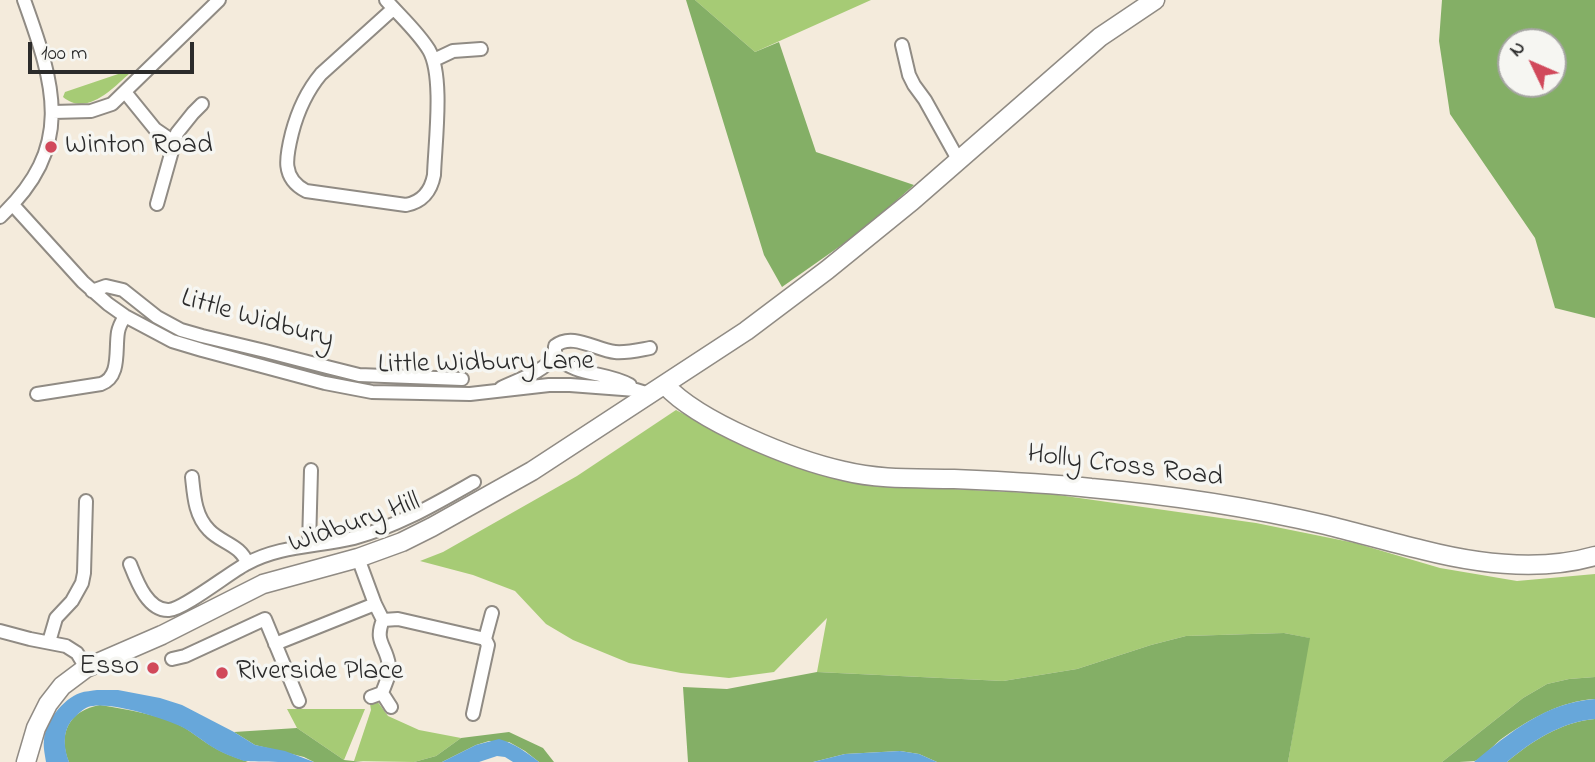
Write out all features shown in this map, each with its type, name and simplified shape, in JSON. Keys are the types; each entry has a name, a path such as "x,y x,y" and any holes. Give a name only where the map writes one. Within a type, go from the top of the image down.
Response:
{"main road":[{"name":"Widbury Hill","path":"26,762 36,728 48,704 62,686 86,668 162,635 262,584 358,558 422,532 533,471 643,392 665,385 746,331 884,225 1100,37 1155,0"},
{"name":"Holly Cross Road","path":"665,385 673,394 698,411 731,428 805,460 845,471 885,477 1079,486 1167,497 1246,509 1325,525 1449,556 1493,563 1540,565 1580,561 1595,556"}],"street":[{"path":"0,217 26,190 36,173 48,144 53,111 47,69 24,0"},
{"path":"53,111 90,111 112,104 219,0"},
{"path":"390,4 424,42 433,60 437,84 432,183 424,196 413,204 399,205 313,193 302,189 289,173 287,159 295,120 306,94 321,74 390,4"},
{"path":"902,45 909,75 959,160"},
{"path":"433,60 453,51 481,48"},
{"path":"125,92 155,129 174,142"},
{"path":"157,204 177,133 202,104"},
{"path":"13,205 92,291 125,316 119,329 115,370 110,380 101,384 37,394"},
{"name":"Little Widbury","path":"92,291 106,286 123,290 157,317 181,330 327,368 359,375 462,379"},
{"name":"Little Widbury Lane","path":"125,316 172,341 346,388 372,392 470,394 549,385 643,392"},
{"path":"494,392 540,370 555,356 555,346 566,340 614,352 650,348"},
{"path":"555,356 564,365 627,383 643,392"},
{"path":"309,545 311,470"},
{"path":"192,477 196,509 202,522 216,537 241,551 247,563"},
{"path":"130,564 145,595 158,607 169,610 184,604 247,563 281,551 338,542 374,532 414,515 474,482"},
{"path":"49,642 56,618 72,601 82,583 86,560 86,501"},
{"path":"358,558 374,604 383,620"},
{"path":"223,578 233,598"},
{"path":"275,645 374,604"},
{"path":"473,714 492,613"},
{"path":"383,620 398,619 485,639"},
{"path":"172,659 265,620 299,701"},
{"path":"383,620 379,638 390,668 377,695 391,707"},
{"path":"0,631 72,649 86,668"}],"green space":[{"path":"686,0 695,0 755,52 779,42 816,152 914,185 863,230 782,287 764,255"},
{"path":"695,0 871,0 755,52"},
{"path":"1442,0 1595,0 1595,318 1555,308 1535,238 1450,114 1439,41"},
{"path":"130,70 130,73 108,92 90,102 81,104 63,97 65,92"},
{"path":"676,410 747,447 789,464 875,485 1051,494 1256,523 1355,543 1440,568 1517,581 1595,574 1595,677 1547,684 1523,698 1442,762 1288,762 1309,638 1284,633 1186,636 1077,669 1003,681 817,672 827,618 774,672 729,678 681,673 629,663 573,640 546,624 515,591 473,575 420,561 443,552 577,476"},
{"path":"1284,633 1310,638 1288,762 937,762 919,754 900,751 845,754 813,762 688,762 683,687 727,689 817,672 1003,681 1077,669 1186,636"},
{"path":"1595,677 1595,699 1569,703 1533,719 1500,740 1475,761 1442,762 1523,698 1547,684"},
{"path":"377,701 388,716 419,730 461,738 436,756 414,762 354,761 371,710 370,704"},
{"path":"100,705 165,719 185,728 217,749 248,762 69,762 65,742 69,724 81,712"},
{"path":"287,709 365,709 344,760 297,728"},
{"path":"1595,719 1595,762 1507,762 1559,728"},
{"path":"297,728 344,760 363,762 314,762 255,745 234,732"},
{"path":"509,732 543,748 554,762 539,762 509,742 489,741 442,762 414,762 436,756 461,738"}],"water":[{"path":"97,690 118,690 182,705 255,745 285,751 314,762 244,761 217,750 174,723 135,711 97,705 83,710 68,726 65,741 69,762 46,762 45,733 56,712 74,696"},
{"path":"1595,699 1595,719 1559,728 1507,762 1474,762 1515,730 1545,713 1577,701"},
{"path":"499,739 515,745 539,762 513,762 497,756 479,762 442,762 476,745"},
{"path":"900,751 919,754 937,762 813,762 845,754"}],"place":[{"name":"Winton Road","path":"51,147"},
{"name":"Esso","path":"153,668"},
{"name":"Riverside Place","path":"222,673"}]}
